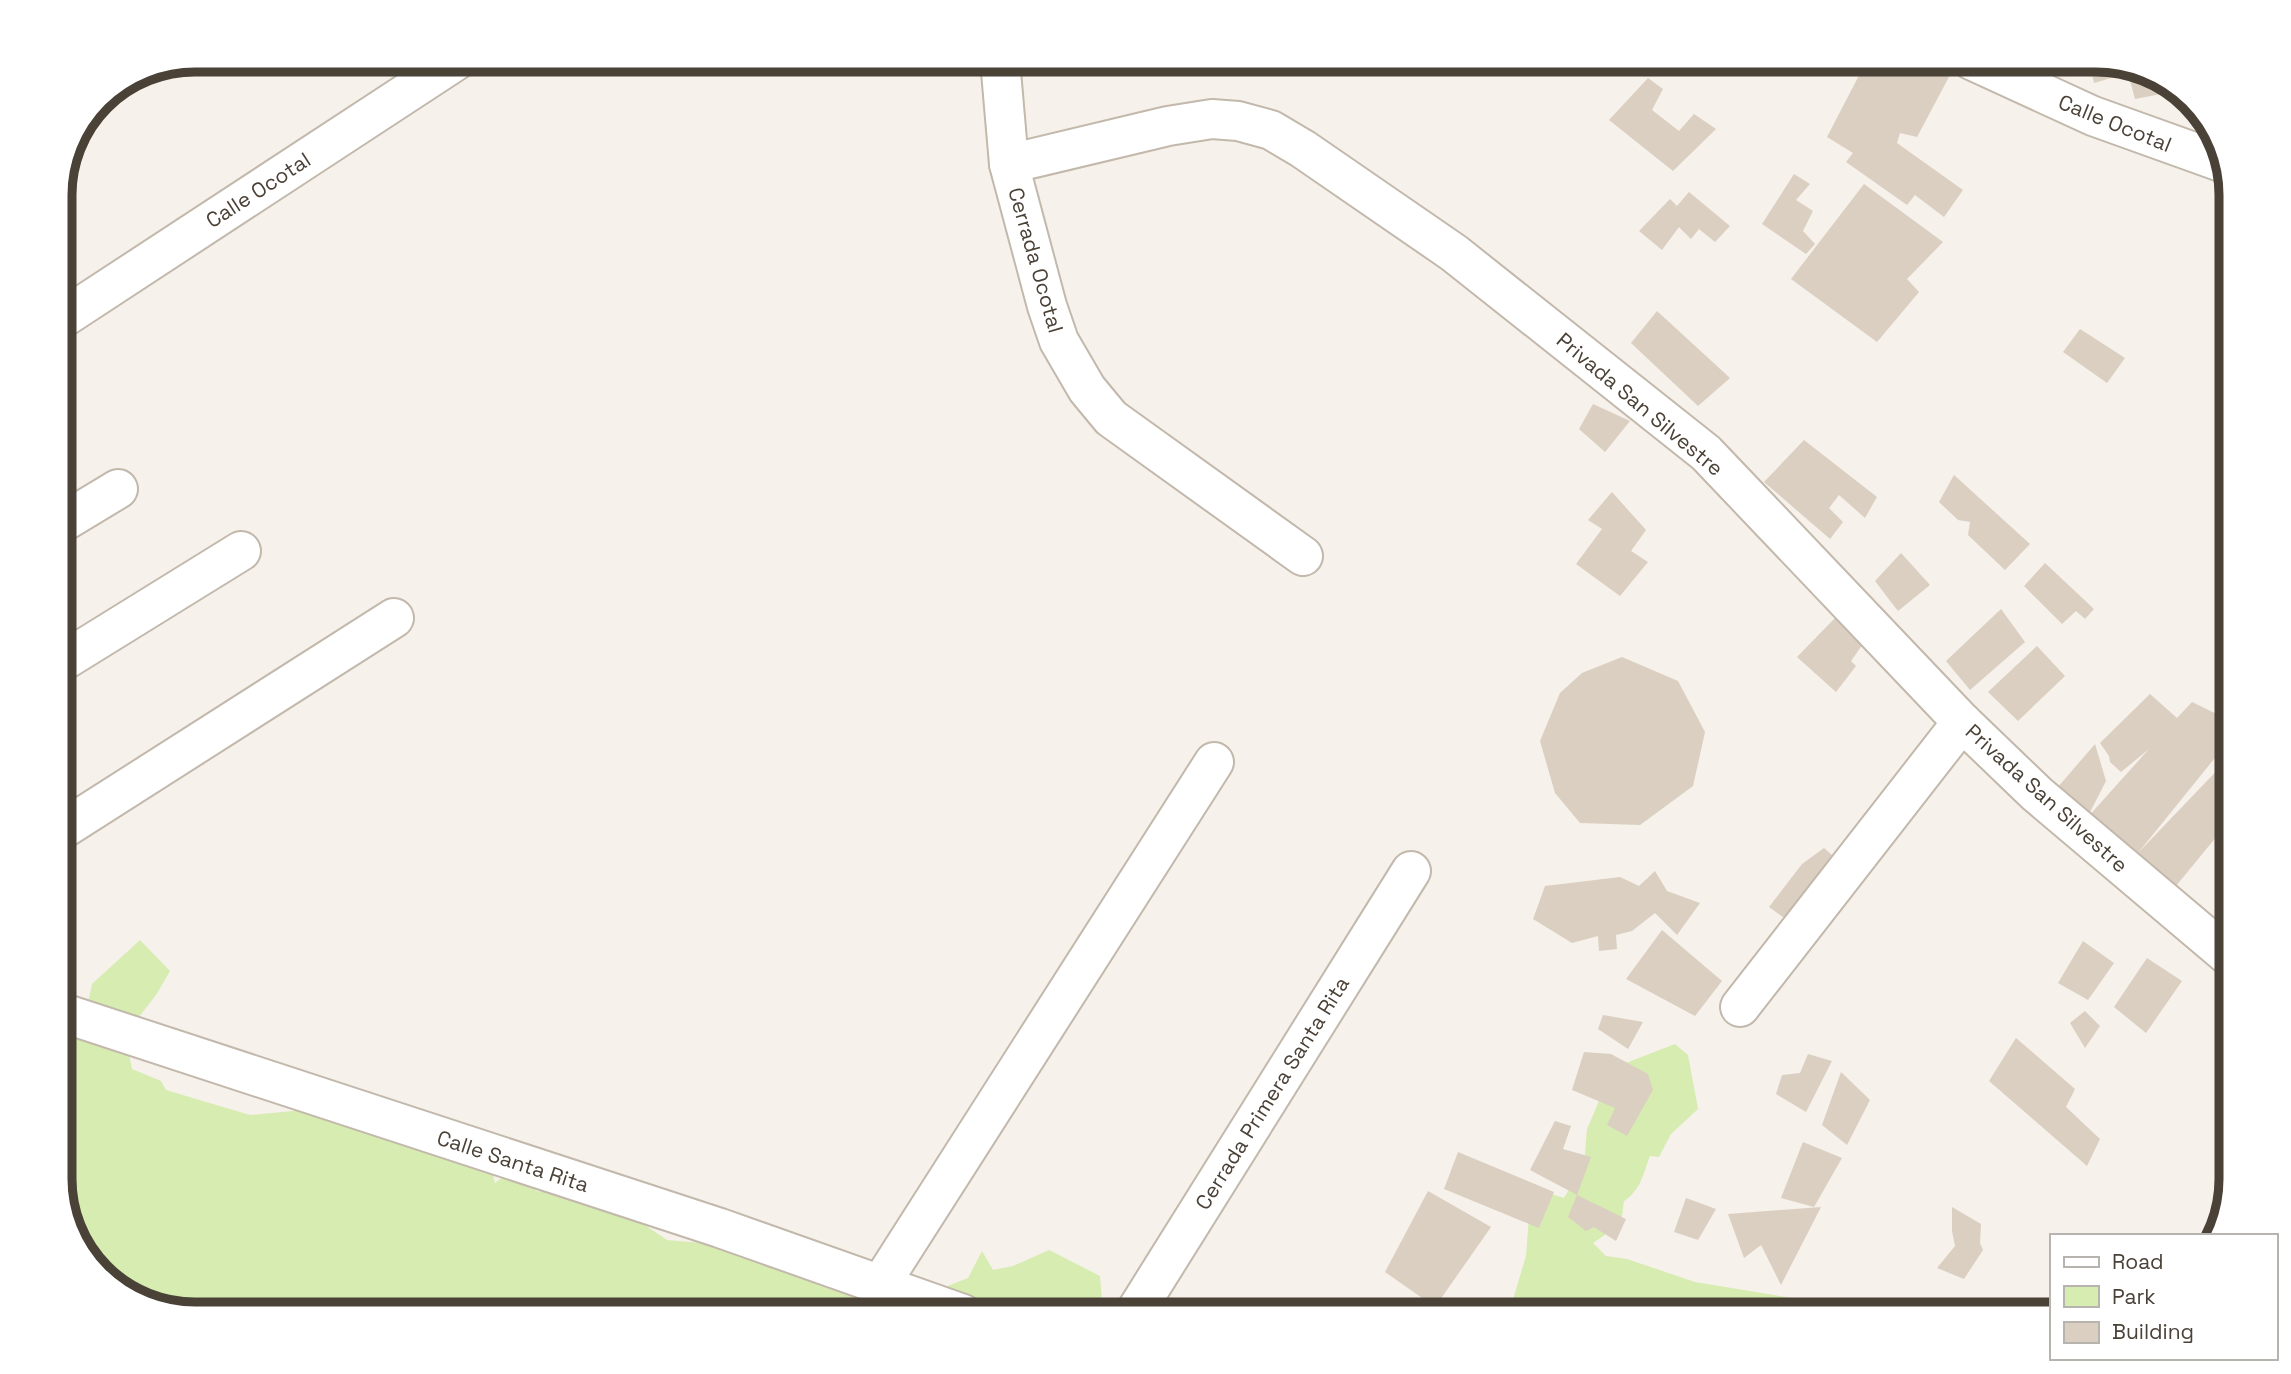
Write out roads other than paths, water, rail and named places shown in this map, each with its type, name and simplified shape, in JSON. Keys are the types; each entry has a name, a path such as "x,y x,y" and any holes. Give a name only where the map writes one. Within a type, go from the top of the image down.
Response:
{"street":[{"name":"Calle Ocotal","path":"72,312 439,72"},
{"name":"Cerrada Ocotal","path":"1001,72 1009,164 1047,306 1059,341 1087,388 1111,418 1303,556"},
{"name":"Calle Ocotal","path":"1996,72 2093,116 2214,159"},
{"name":"Privada San Silvestre","path":"1009,164 1167,126 1212,119 1238,121 1281,136 1454,253 1706,453 1962,722 2037,794 2219,948"},
{"path":"72,517 118,489"},
{"path":"72,656 241,551"},
{"path":"72,823 394,618"},
{"path":"1740,1007 1962,722"},
{"path":"880,1285 1213,762"},
{"name":"Cerrada Primera Santa Rita","path":"1142,1302 1411,871"},
{"name":"Calle Santa Rita","path":"72,1017 720,1228 929,1302"}]}
